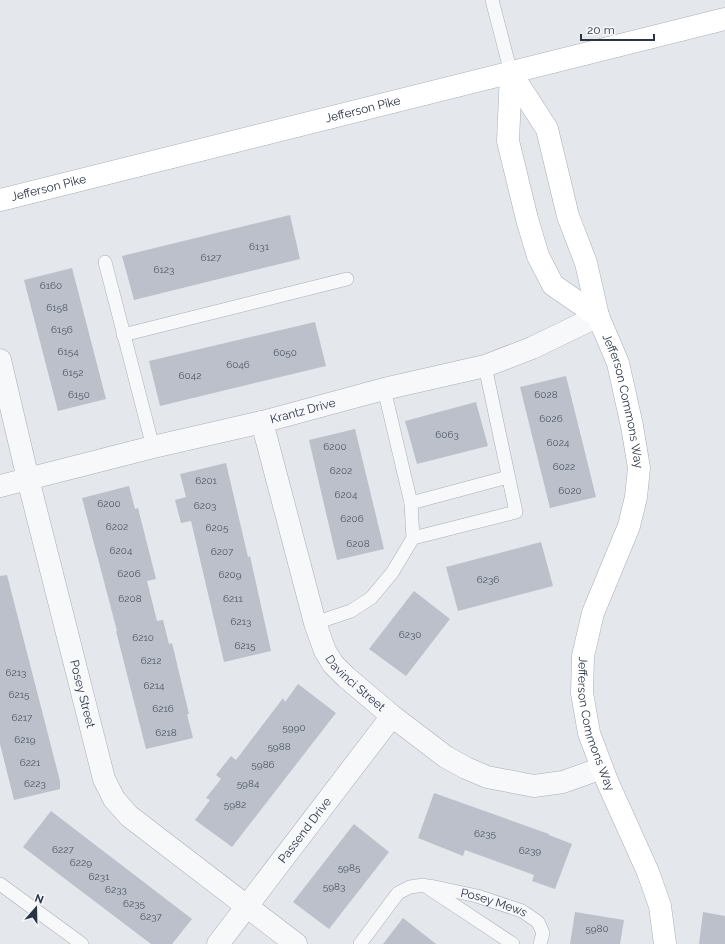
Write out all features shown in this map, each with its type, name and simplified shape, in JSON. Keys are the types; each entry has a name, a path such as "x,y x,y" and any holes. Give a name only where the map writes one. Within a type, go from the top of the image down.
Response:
{"street":[{"name":"Jefferson Pike","path":"0,200 725,19"},
{"name":"Jefferson Commons Way","path":"511,73 547,129 568,216 586,263 598,316 618,363 632,426 639,468 636,497 629,526 593,613 583,656 582,693 589,733 602,768 648,872 660,906 665,944"},
{"path":"511,73 508,141 526,219 538,256 553,285 598,316"},
{"name":"Krantz Drive","path":"0,486 153,447 262,422 384,389 485,366 532,348 598,316"},
{"name":"Posey Street","path":"0,360 28,479 104,779 114,799 129,816 296,944"},
{"name":"Davinci Street","path":"262,422 315,623 325,651 333,664 392,716 446,757 487,777 534,786 563,782 602,768"},
{"name":"Passend Drive","path":"218,944 392,716"}],"lane":[{"path":"492,0 511,73"},
{"path":"105,262 153,447"},
{"path":"123,335 347,279"},
{"path":"413,538 516,512 485,366"},
{"path":"315,623 351,611 371,598 392,573 413,538 411,503 384,389"},
{"path":"411,503 508,477"},
{"path":"0,884 82,944"},
{"name":"Posey Mews","path":"424,885 513,944"},
{"name":"Posey Mews","path":"360,944 398,893 410,886 424,885 477,896 522,911 538,922 542,933 540,944"}],"building":[{"path":"290,215 300,259 134,300 122,256"},
{"path":"72,268 106,399 58,411 24,280"},
{"path":"315,322 326,366 160,406 149,361"},
{"path":"566,376 596,497 550,508 520,387"},
{"path":"476,402 488,446 417,464 405,421"},
{"path":"355,429 384,549 337,560 309,440"},
{"path":"226,463 248,557 250,556 271,651 224,662 191,521 181,523 175,500 186,497 180,474"},
{"path":"129,486 135,509 138,508 156,579 147,581 157,621 163,620 169,644 172,643 189,714 187,714 193,738 146,749 82,498"},
{"path":"541,542 553,586 458,611 446,567"},
{"path":"7,575 60,781 60,789 14,800 0,744 0,576"},
{"path":"414,591 450,619 406,676 369,649"},
{"path":"298,684 336,713 232,847 195,820 210,800 206,798 221,779 216,775 231,756 236,760 283,698 285,702"},
{"path":"434,793 549,834 572,844 555,889 532,881 534,875 465,850 463,856 418,838"},
{"path":"51,811 192,919 172,944 151,944 23,847"},
{"path":"354,824 389,852 329,929 293,902"},
{"path":"575,912 624,920 620,944 570,944"},
{"path":"703,912 725,916 725,944 699,944"},
{"path":"403,918 436,944 383,944"}]}
